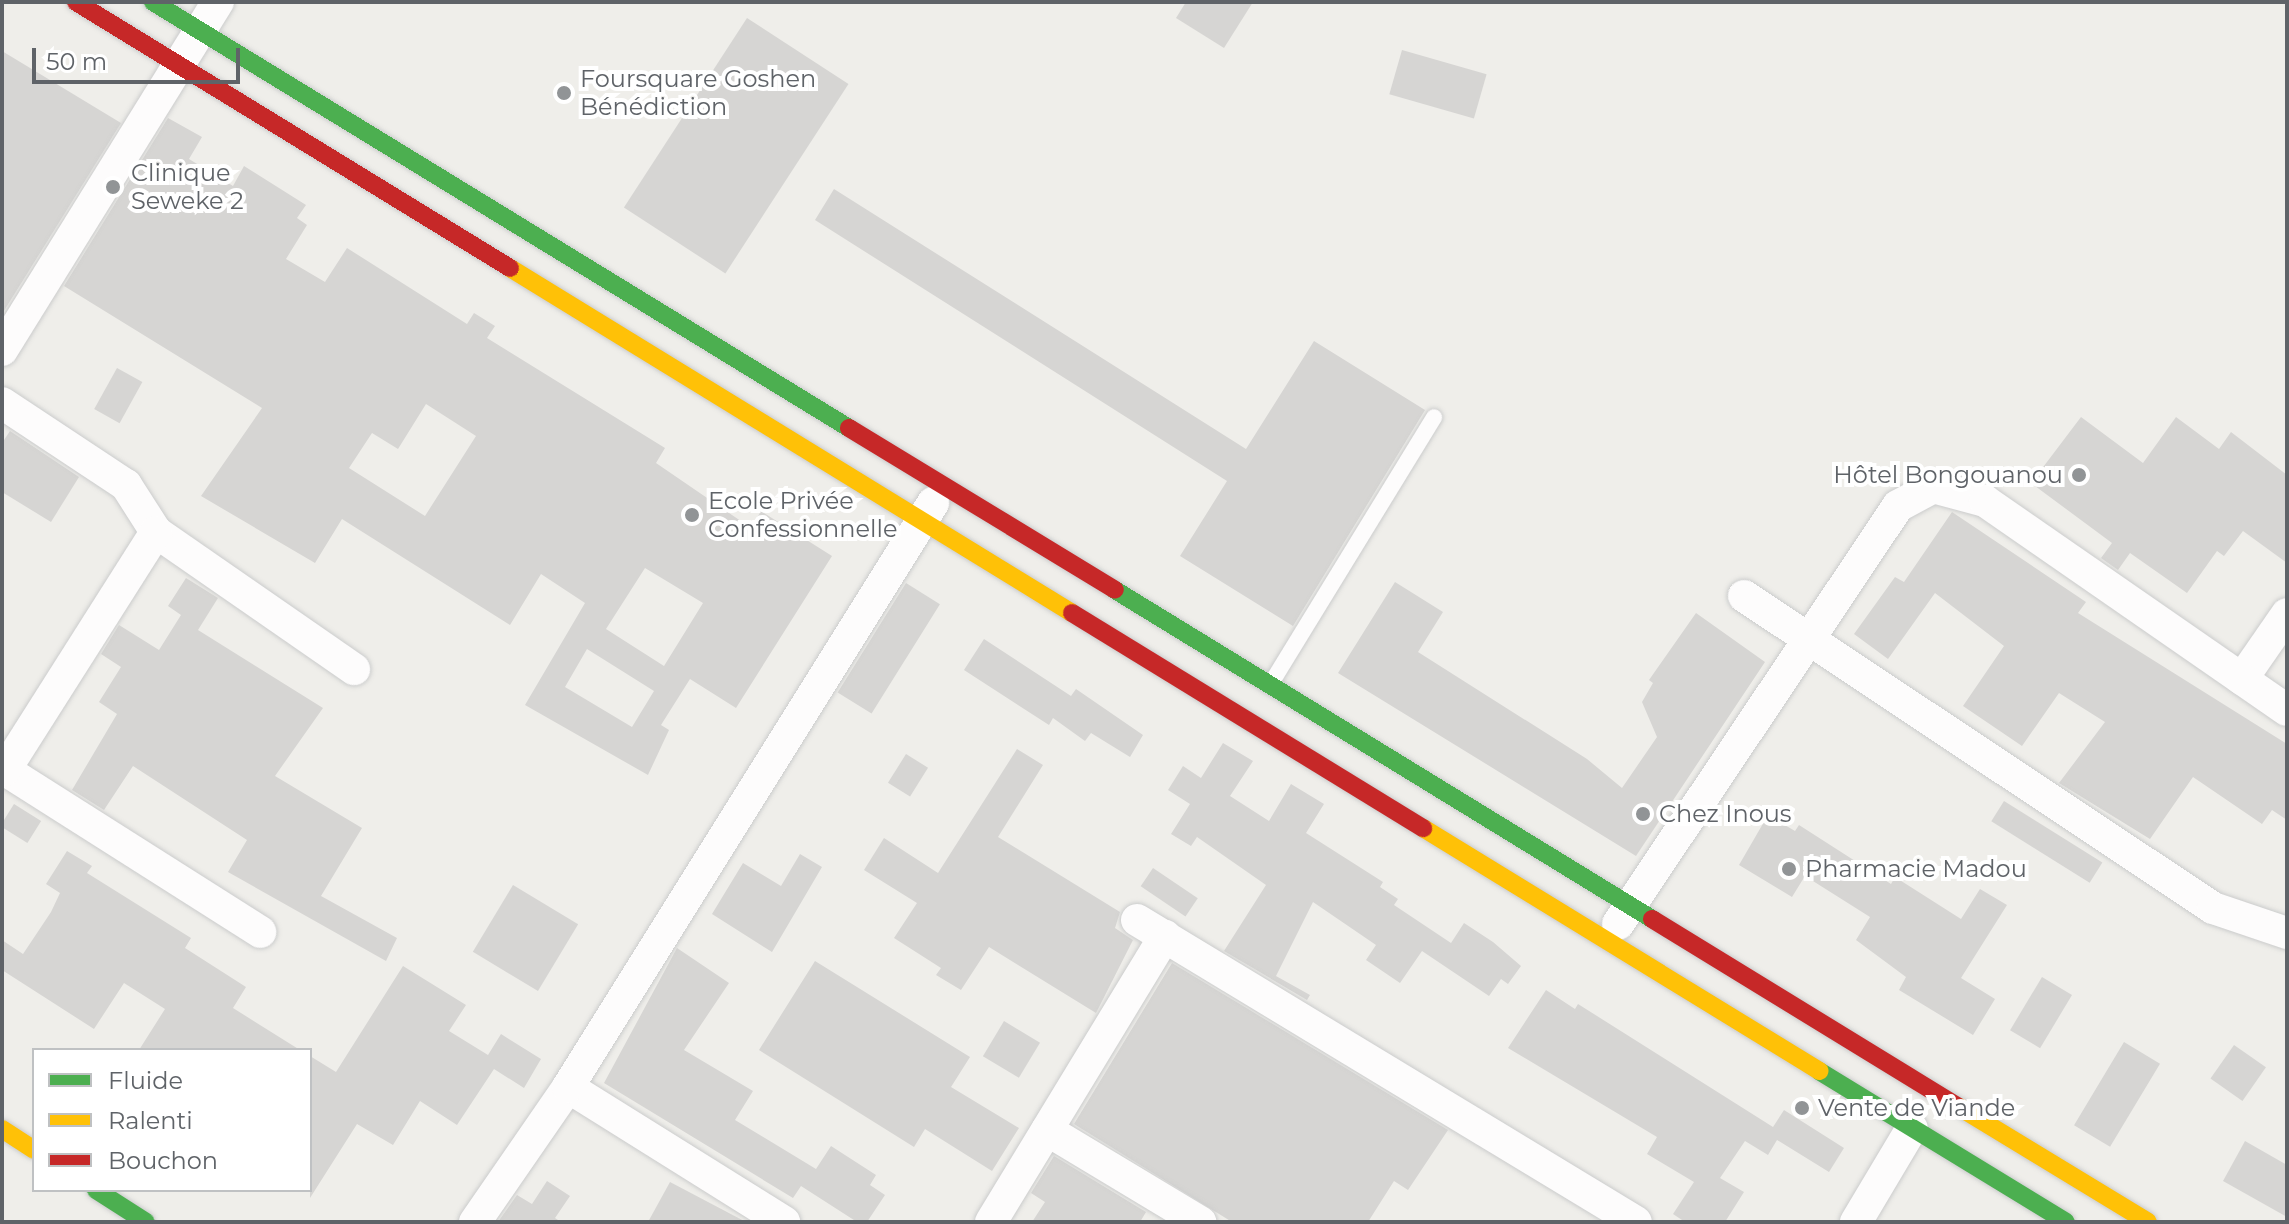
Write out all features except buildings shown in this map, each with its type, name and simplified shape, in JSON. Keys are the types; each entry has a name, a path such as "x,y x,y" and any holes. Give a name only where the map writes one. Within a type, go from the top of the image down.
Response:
{"main road":[{"path":"76,2 2066,1222"},
{"path":"153,2 1268,688 1630,904 2148,1222"},
{"path":"2,1129 32,1149"},
{"path":"99,1192 146,1222"}],"street":[{"path":"2,350 218,2"},
{"path":"2,403 126,485 156,532 354,669"},
{"path":"1607,940 1898,506 1933,487 1985,501 2287,710"},
{"path":"475,1222 568,1087 942,488"},
{"path":"156,532 4,769 260,932"},
{"path":"1744,596 1808,642 2213,908 2287,933"},
{"path":"2242,679 2287,614"},
{"path":"1137,920 1636,1222"},
{"path":"991,1222 1165,936"},
{"path":"568,1087 784,1222"},
{"path":"1856,1222 1912,1128"},
{"path":"1047,1130 1200,1222"}],"lane":[{"path":"1268,688 1434,417"}],"traffic: fast":[{"path":"153,2 849,428"},
{"path":"1115,590 1652,919"},
{"path":"1819,1071 2066,1222"},
{"path":"99,1192 146,1222"}],"traffic: slow":[{"path":"510,268 1072,613"},
{"path":"1423,828 1819,1071"},
{"path":"1959,1107 2148,1222"},
{"path":"2,1129 32,1149"}],"traffic: jam":[{"path":"76,2 510,268"},
{"path":"849,428 1115,590"},
{"path":"1072,613 1423,828"},
{"path":"1652,919 1959,1107"}],"place":[{"name":"Foursquare Goshen Bénédiction","path":"564,93"},
{"name":"Clinique Seweke 2","path":"113,187"},
{"name":"Hôtel Bongouanou","path":"2079,475"},
{"name":"Ecole Privée Confessionnelle","path":"692,515"},
{"name":"Chez Inous","path":"1643,814"},
{"name":"Pharmacie Madou","path":"1789,869"},
{"name":"Vente de Viande","path":"1802,1108"}]}
